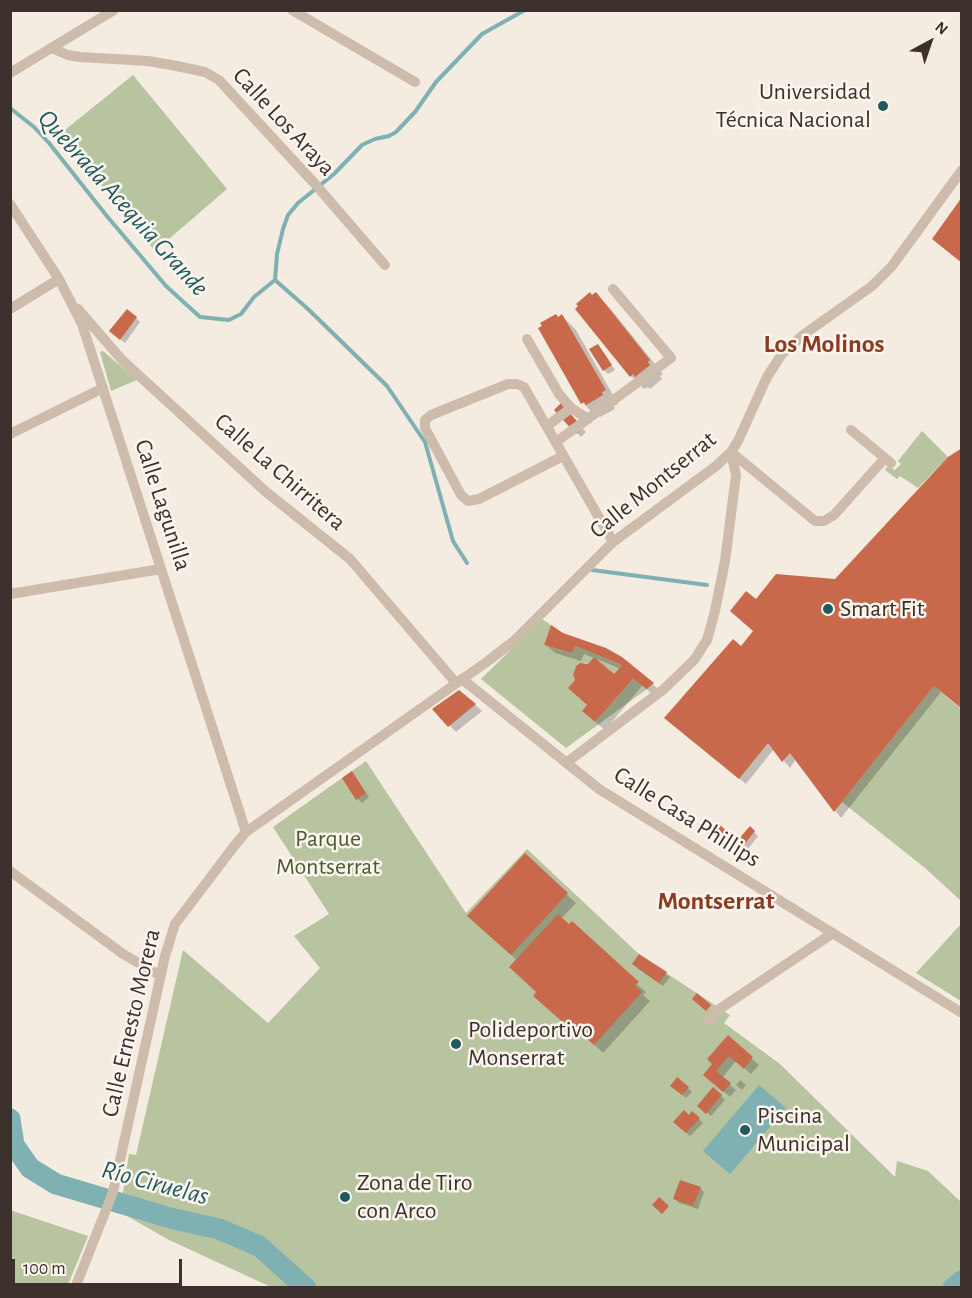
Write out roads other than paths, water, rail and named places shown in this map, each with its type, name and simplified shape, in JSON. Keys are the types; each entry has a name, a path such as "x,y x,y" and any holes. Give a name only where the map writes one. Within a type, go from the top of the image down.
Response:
{"street":[{"path":"10,73 54,49 114,10"},
{"path":"292,10 415,81"},
{"name":"Calle Los Araya","path":"54,49 80,57 148,61 177,66 205,72 219,80 325,195 385,265"},
{"name":"Calle Montserrat","path":"459,681 515,640 613,542 716,466 730,452 744,429 772,368 782,354 803,334 872,286 892,266 962,170"},
{"name":"Calle Lagunilla","path":"10,204 58,279 82,324 246,832"},
{"path":"10,309 58,279"},
{"path":"556,442 671,358 613,289"},
{"name":"Calle La Chirritera","path":"70,299 122,360 265,491 350,559 459,681"},
{"path":"527,339 559,394 572,408 588,418"},
{"path":"563,456 479,499 468,501 461,495 425,428 425,420 431,415 508,384 518,384 524,387 613,542"},
{"path":"10,434 104,388"},
{"path":"547,426 572,408"},
{"path":"730,452 815,521 824,521 834,515 888,460 851,430"},
{"path":"566,763 664,689 694,660 707,640 725,561 736,476 730,452"},
{"path":"10,594 161,568"},
{"name":"Calle Casa Phillips","path":"459,681 599,789 962,1013"},
{"name":"Calle Ernesto Morera","path":"75,1287 113,1192 161,976 175,924 191,900 246,832 459,681"},
{"path":"10,871 123,954 161,976"},
{"path":"708,1021 715,1012 833,933"}],"water":[{"name":"Piscina Municipal","path":"759,1085 786,1108 730,1174 703,1151"}],"waterway":[{"path":"275,280 277,254 283,229 288,215 298,203 334,174 362,145 396,132 415,112 436,82 482,34 525,10"},
{"name":"Quebrada Acequia Grande","path":"10,108 34,127 49,143 166,286 200,317 229,320 241,314 254,297 275,280"},
{"name":"Quebrada Acequia Grande","path":"275,280 387,386 425,442 453,541 467,563"},
{"name":"Quebrada Acequia Grande","path":"592,570 707,585"},
{"name":"Río Ciruelas","path":"10,1119 14,1145 30,1168 56,1184 170,1218 219,1229 259,1246 306,1288"},
{"name":"Río Ciruelas","path":"953,1288 962,1281"}],"place":[{"name":"Universidad Técnica Nacional","path":"883,106"},
{"name":"Smart Fit","path":"828,609"},
{"name":"Polideportivo Monserrat","path":"456,1044"},
{"name":"Piscina Municipal","path":"745,1130"},
{"name":"Zona de Tiro con Arco","path":"345,1197"}],"district":[{"name":"Los Molinos","path":"824,344"},
{"name":"Montserrat","path":"716,901"}],"park label":[{"name":"Parque Montserrat","path":"328,853"}]}
